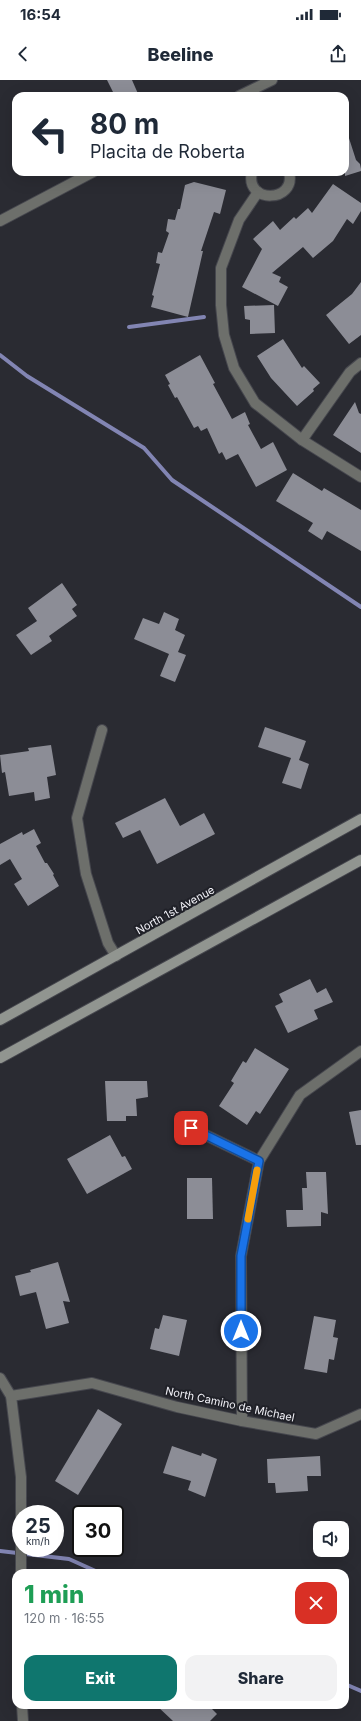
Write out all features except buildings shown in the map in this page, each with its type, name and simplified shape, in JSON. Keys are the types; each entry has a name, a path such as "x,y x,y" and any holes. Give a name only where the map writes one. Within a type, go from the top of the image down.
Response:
{"main road":[{"name":"North 1st Avenue","path":"0,1020 361,819"},
{"path":"0,1058 361,860"}],"street":[{"path":"247,92 272,80"},
{"path":"0,221 85,176"},
{"path":"252,176 251,181 258,192 270,196 282,193 289,182 289,176"},
{"path":"258,192 240,220 221,268 220,305 224,335 234,368 255,403 302,440 361,477"},
{"path":"302,440 350,372 361,363"},
{"path":"102,730 77,818 86,874 108,943 116,956"},
{"path":"242,1421 241,1256 259,1161 300,1095 361,1051"},
{"path":"191,1128 259,1161"},
{"path":"0,1378 11,1396 21,1477 21,1569"},
{"name":"North Camino de Michael","path":"11,1396 92,1383 177,1406 242,1421 316,1434 361,1414"},
{"path":"22,1709 22,1721"}],"waterway":[{"path":"129,327 204,317"},
{"path":"0,355 27,376 144,448 172,480 361,607"},
{"path":"0,1551 69,1559 91,1569"},
{"path":"349,1686 361,1691"}],"slow traffic":[{"path":"248,1219 257,1170"}],"route":[{"path":"191,1128 259,1161 241,1256 241,1331"}]}
